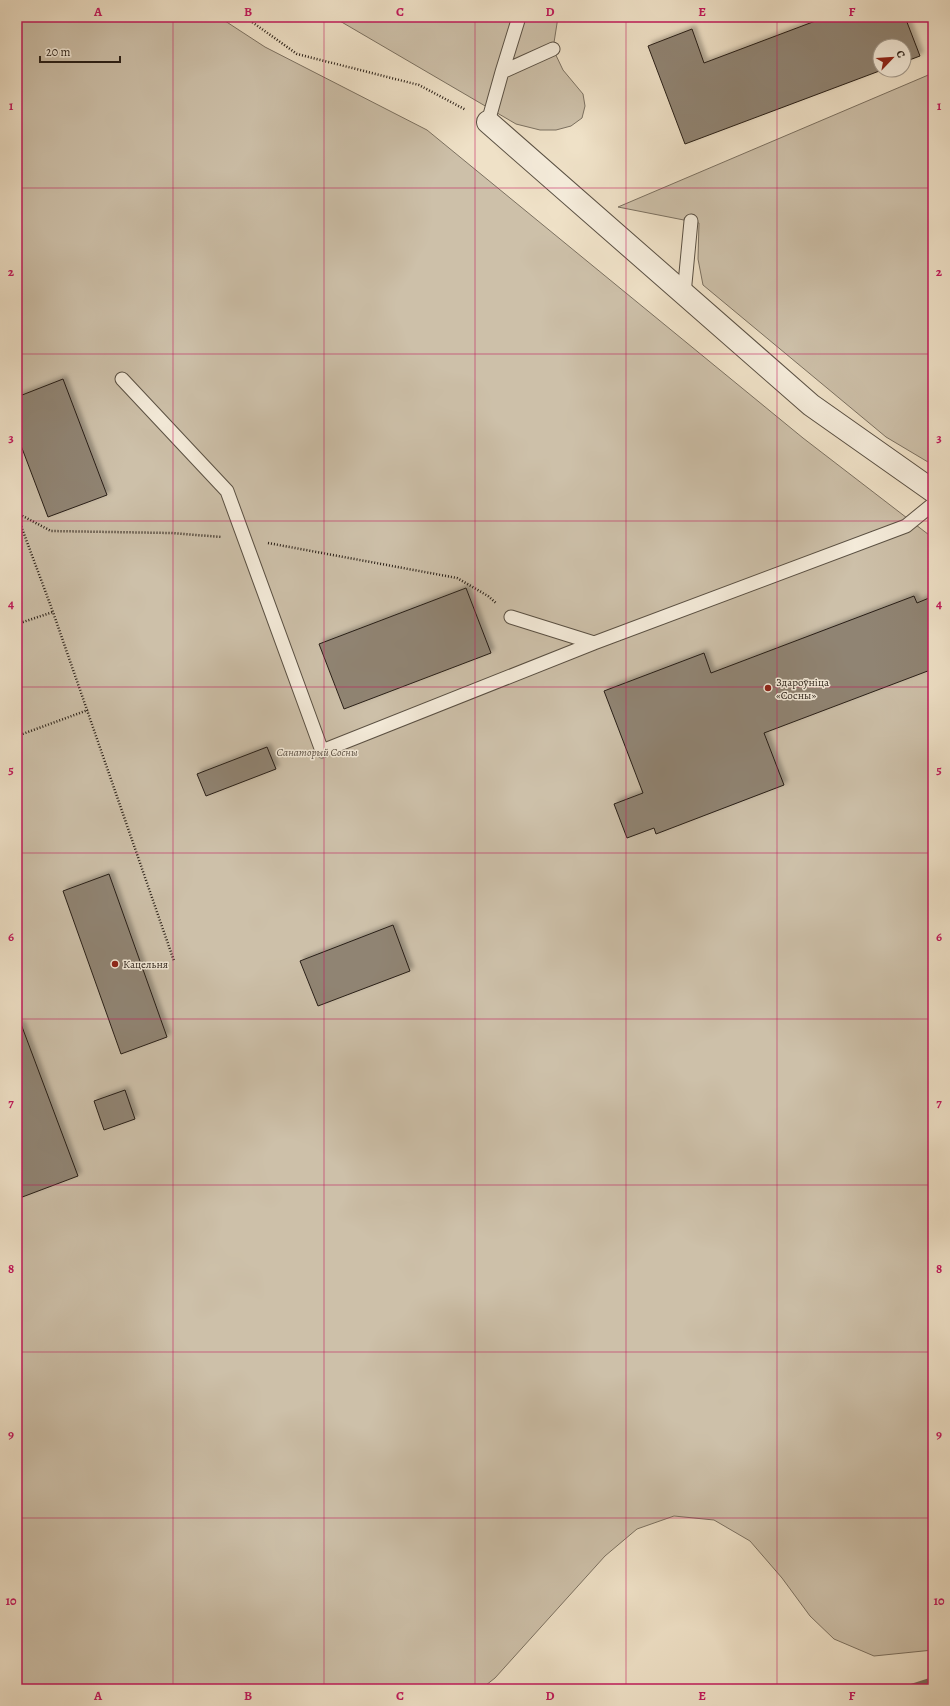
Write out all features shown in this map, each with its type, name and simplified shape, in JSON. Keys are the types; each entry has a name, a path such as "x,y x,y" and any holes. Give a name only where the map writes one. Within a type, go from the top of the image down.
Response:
{"street":[{"path":"488,122 811,405 933,491"}],"lane":[{"path":"488,122 519,17"},
{"path":"502,72 553,49"},
{"path":"684,294 691,221"},
{"path":"122,379 227,491 322,751 594,643 906,526 933,504"},
{"path":"511,617 594,643"}],"path":[{"path":"245,17 297,54 419,85 488,122"},
{"path":"17,514 51,531 171,533 245,538 457,578 488,596 511,617"},
{"path":"17,514 88,710 174,961"},
{"path":"17,624 53,612"},
{"path":"17,736 88,710"}],"green space":[{"name":"Санаторый Сосны","path":"17,17 219,17 265,47 427,130 803,438 933,538 933,1650 874,1656 834,1639 810,1616 782,1578 750,1541 714,1520 674,1516 637,1529 605,1556 495,1678 481,1689 17,1689"},
{"path":"333,17 558,17 553,49 563,70 583,94 585,106 582,118 571,126 556,130 540,130 516,124"},
{"path":"933,73 933,465 886,437 703,285 698,259 699,223 618,207"}],"building":[{"path":"826,17 905,17 920,56 912,59 912,38 872,38 872,74 685,144 648,46 692,29 704,63"},
{"path":"63,379 107,495 48,517 17,435 17,397"},
{"path":"466,588 491,653 344,709 319,644"},
{"path":"914,596 917,603 929,598 933,608 933,669 764,733 784,785 656,834 654,828 627,838 614,804 643,793 604,691 704,653 711,673"},
{"path":"267,747 276,769 206,796 197,774"},
{"name":"Кацельня","path":"109,874 167,1037 121,1054 63,891"},
{"path":"393,925 410,971 318,1006 300,961"},
{"path":"21,1024 78,1176 17,1199 17,1026"},
{"path":"125,1090 135,1119 104,1130 94,1101"}],"waterway":[{"path":"908,1689 933,1681"}],"place":[{"name":"Здароўніца «Сосны»","path":"768,688"},
{"name":"Кацельня","path":"115,964"}]}
